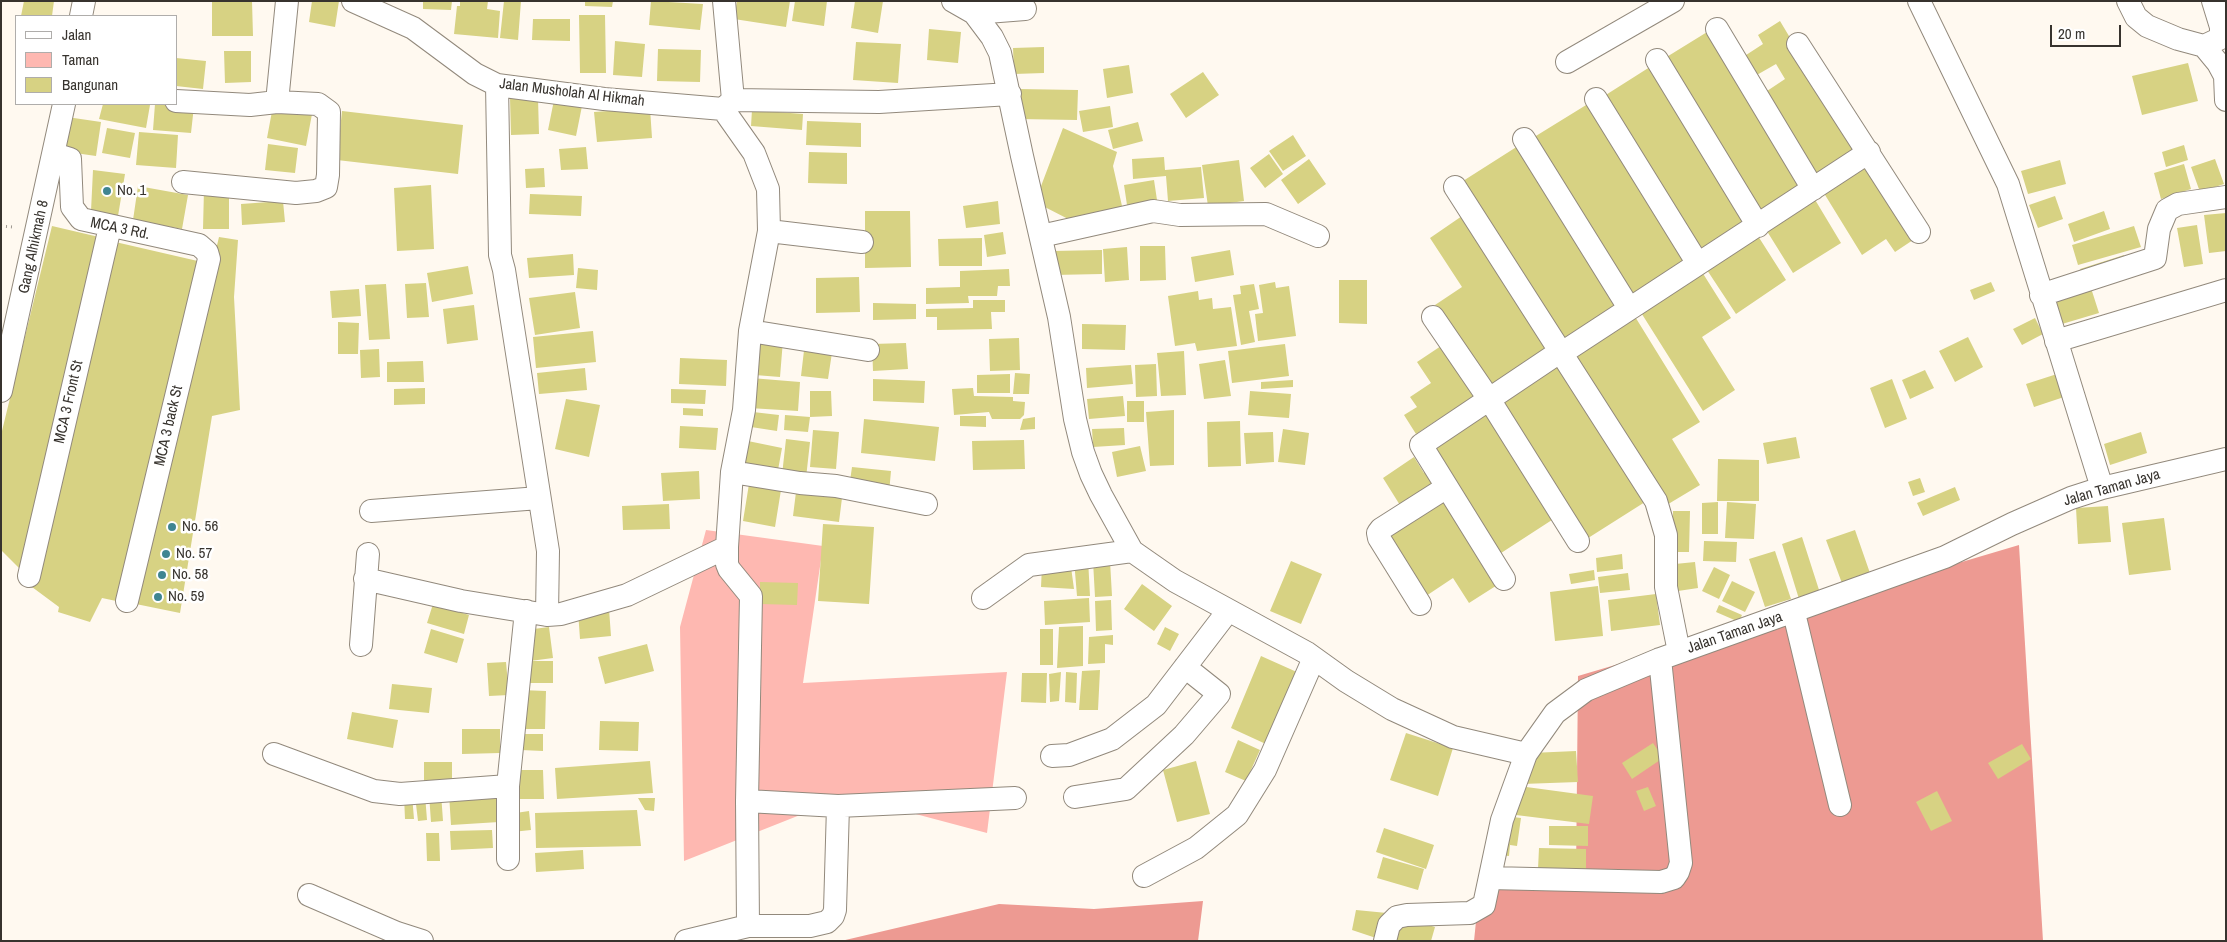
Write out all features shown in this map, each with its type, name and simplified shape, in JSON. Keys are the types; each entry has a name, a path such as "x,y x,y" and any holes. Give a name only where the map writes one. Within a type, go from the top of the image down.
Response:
{"street":[{"path":"81,15 84,1"},
{"path":"277,102 287,1"},
{"name":"Jalan Musholah Al Hikmah","path":"353,1 413,28 475,74 496,85 604,98 728,105 879,102 1010,94"},
{"path":"724,1 728,105 754,153 768,189 769,231 750,331 744,410 732,472 726,547 726,564 729,570 751,596 747,801 748,926"},
{"path":"952,1 974,12 992,37 1000,53 1060,317 1075,420 1083,452 1097,488 1132,551 1175,581 1314,658 1346,681 1392,709 1453,737 1526,754"},
{"path":"1567,62 1673,1"},
{"path":"1919,1 2008,184 2102,488"},
{"path":"2128,1 2136,17 2146,26 2178,39 2204,46 2218,63 2225,76 2226,100"},
{"path":"2204,46 2221,38 2221,27 2213,1"},
{"path":"974,12 1025,9"},
{"path":"1717,29 1813,190"},
{"path":"1798,44 1919,232"},
{"path":"1657,60 1758,226"},
{"path":"496,85 500,255 504,270 548,551 508,786 508,859"},
{"path":"1596,99 1698,264"},
{"path":"178,101 250,105 277,102 318,104 329,112 328,175 326,187 316,191 296,193 183,182"},
{"name":"Gang Alhikmah 8","path":"1,391 64,105"},
{"path":"1524,139 1629,308"},
{"path":"1504,579 1421,445 1869,152"},
{"name":"MCA 3 Rd.","path":"54,154 70,159 72,207 76,214 86,222 199,245 206,252"},
{"path":"1456,188 1656,501 1666,535 1666,587 1681,863 1678,872 1674,878 1661,882 1490,878"},
{"path":"2041,295 2155,258 2159,229 2167,210 2178,204 2226,197"},
{"path":"1042,236 1153,211 1180,215 1266,214 1318,236"},
{"name":"MCA 3 Front St","path":"29,576 110,227"},
{"path":"769,231 862,242"},
{"name":"MCA 3 back St","path":"128,601 209,259 206,252"},
{"path":"2056,340 2226,290"},
{"path":"1433,317 1489,399 1578,541"},
{"path":"750,331 868,350"},
{"name":"Jalan Taman Jaya","path":"1385,941 1389,925 1397,917 1470,913 1484,905 1502,820 1526,754 1555,714 1586,690 1670,656 1794,613 1945,557 2038,512 2102,488 2226,459"},
{"path":"732,472 800,483 836,486 926,504"},
{"path":"1420,604 1379,538 1378,533 1447,487"},
{"path":"371,510 539,498"},
{"path":"365,579 461,600 536,613 561,614 627,595 726,547"},
{"path":"983,598 1029,565 1132,551"},
{"path":"361,645 368,554"},
{"path":"1052,756 1069,755 1112,739 1156,705 1228,611"},
{"path":"1794,613 1840,805"},
{"path":"1144,876 1196,848 1237,815 1265,770 1314,658"},
{"path":"1075,797 1126,789 1184,736 1202,715 1219,694 1185,666"},
{"path":"274,754 374,791 400,794 508,786"},
{"path":"747,801 838,806 1015,798"},
{"path":"686,941 748,926 819,925 827,922 836,910 838,806"},
{"path":"309,895 397,933 422,941"}],"green space":[{"path":"706,530 823,546 803,683 1007,672 987,833 848,796 684,861 680,627"}],"shaded area":[{"path":"2019,545 2043,941 1474,941 1479,892 1576,876 1578,676"},
{"path":"1203,901 1198,941 841,941 999,904 1094,909"}],"building":[{"path":"24,1 54,1 52,15 21,15"},
{"path":"212,1 252,1 253,36 212,36"},
{"path":"312,1 339,1 335,27 309,22"},
{"path":"423,1 452,1 451,10 423,9"},
{"path":"460,1 488,1 487,9 500,11 498,38 454,34 457,6 460,6"},
{"path":"504,1 521,1 518,40 500,38"},
{"path":"585,1 613,1 612,7 585,6"},
{"path":"651,1 703,4 700,30 649,25"},
{"path":"737,1 790,1 786,27 734,19"},
{"path":"795,1 827,1 824,26 792,21"},
{"path":"855,1 883,1 878,33 851,28"},
{"path":"579,15 605,15 606,73 580,73"},
{"path":"533,19 570,19 570,41 532,40"},
{"path":"1780,21 1856,148 1812,176 1764,93 1785,79 1776,64 1755,76 1743,57 1763,44 1758,35"},
{"path":"929,29 961,32 958,63 927,60"},
{"path":"1712,29 1806,186 1758,214 1665,58"},
{"path":"615,41 645,44 642,77 613,75"},
{"path":"856,42 901,44 898,83 853,80"},
{"path":"1044,47 1044,73 1014,74 1013,48"},
{"path":"658,49 701,50 700,82 657,81"},
{"path":"224,51 251,51 251,82 225,83"},
{"path":"178,58 206,61 203,89 178,86"},
{"path":"2188,63 2198,101 2142,115 2132,76"},
{"path":"1129,65 1133,93 1107,98 1103,69"},
{"path":"1653,65 1748,221 1697,253 1601,98"},
{"path":"1203,72 1219,95 1186,118 1170,94"},
{"path":"1019,89 1078,90 1077,120 1019,119"},
{"path":"510,98 538,98 539,134 511,135"},
{"path":"554,100 582,106 576,136 548,130"},
{"path":"1591,102 1688,262 1628,299 1531,139"},
{"path":"103,105 150,105 146,128 99,119"},
{"path":"155,105 194,106 191,133 153,130"},
{"path":"273,106 312,114 306,146 267,138"},
{"path":"1110,106 1113,127 1083,132 1079,111"},
{"path":"650,108 652,138 597,142 594,112"},
{"path":"752,110 803,114 802,130 751,126"},
{"path":"342,111 463,125 458,174 337,160"},
{"path":"67,117 101,122 96,156 61,151"},
{"path":"807,121 861,123 861,147 806,145"},
{"path":"1138,122 1143,141 1113,149 1108,130"},
{"path":"107,128 135,133 130,158 102,153"},
{"path":"1063,128 1117,152 1113,166 1122,206 1076,223 1035,202"},
{"path":"139,132 178,135 176,168 136,165"},
{"path":"1293,135 1306,156 1283,171 1269,151"},
{"path":"268,144 298,148 295,173 265,170"},
{"path":"2184,145 2188,160 2166,167 2162,152"},
{"path":"1518,146 1617,305 1562,340 1463,181"},
{"path":"586,147 588,169 561,170 559,149"},
{"path":"809,152 847,153 847,184 808,183"},
{"path":"1269,154 1283,174 1265,188 1250,168"},
{"path":"1164,157 1165,170 1201,167 1204,198 1168,201 1166,176 1133,179 1132,159"},
{"path":"1309,159 1326,184 1298,204 1281,180"},
{"path":"2215,159 2224,184 2200,192 2191,167"},
{"path":"1239,160 1244,201 1208,206 1202,165"},
{"path":"2060,160 2066,184 2028,194 2021,171"},
{"path":"1868,161 1916,238 1895,252 1886,239 1862,255 1822,190"},
{"path":"2184,164 2191,189 2161,199 2154,173"},
{"path":"544,168 545,187 526,188 525,169"},
{"name":"No. 1","path":"93,170 125,174 118,216 91,211"},
{"path":"1154,180 1157,200 1127,205 1124,185"},
{"path":"431,185 434,249 397,251 394,188"},
{"path":"138,186 188,195 182,229 133,220"},
{"path":"204,189 229,189 229,229 203,229"},
{"path":"530,194 582,196 581,216 529,214"},
{"path":"2055,196 2063,219 2038,228 2029,205"},
{"path":"1814,198 1841,243 1793,273 1765,228"},
{"path":"283,201 285,222 242,225 241,204"},
{"path":"998,201 1000,224 966,228 963,206"},
{"path":"865,211 910,211 911,267 865,268"},
{"path":"2104,211 2110,229 2074,242 2068,224"},
{"path":"2226,213 2226,251 2209,253 2204,215"},
{"path":"1462,216 1548,347 1489,387 1435,305 1462,287 1430,238"},
{"path":"2197,225 2203,264 2184,267 2177,228"},
{"path":"52,226 99,237 23,572 1,550 1,435"},
{"path":"2134,226 2141,247 2078,265 2072,245"},
{"path":"1003,232 1006,254 987,257 984,235"},
{"path":"1758,236 1786,280 1736,314 1707,270"},
{"path":"219,237 238,240 234,297 240,410 212,416 180,613 131,603"},
{"path":"982,238 982,266 939,266 938,239"},
{"path":"111,241 202,262 121,602 102,598 90,622 58,612 59,607 32,587"},
{"path":"1140,246 1165,246 1166,280 1140,281"},
{"path":"1127,247 1129,280 1105,282 1103,249"},
{"path":"1102,250 1102,274 1053,275 1053,251"},
{"path":"1230,250 1234,275 1195,282 1191,257"},
{"path":"573,254 574,275 529,278 527,258"},
{"path":"2124,255 2125,258 2082,273 2080,269"},
{"path":"468,266 473,294 432,302 427,273"},
{"path":"578,268 598,270 597,290 576,288"},
{"path":"1009,269 1010,286 998,286 997,296 968,296 969,303 926,304 926,288 960,287 960,271"},
{"path":"1702,272 1731,318 1702,337 1735,390 1703,411 1640,311"},
{"path":"859,277 860,312 816,313 816,278"},
{"path":"1339,280 1367,280 1367,324 1339,323"},
{"path":"1275,282 1276,288 1289,286 1296,336 1258,341 1255,314 1263,313 1259,285"},
{"path":"1991,282 1995,291 1974,300 1970,290"},
{"path":"426,283 429,317 407,318 405,284"},
{"path":"386,284 390,339 369,340 365,285"},
{"path":"1254,284 1259,309 1249,311 1255,342 1241,345 1233,295 1241,294 1240,286"},
{"path":"2091,288 2099,313 2062,324 2054,298"},
{"path":"359,289 361,316 332,318 330,291"},
{"path":"1198,291 1199,300 1212,298 1213,309 1231,307 1237,346 1197,351 1195,343 1175,346 1168,296"},
{"path":"575,292 580,328 535,335 529,298"},
{"path":"973,300 1005,300 1005,312 991,312 992,329 937,330 937,317 926,317 926,309 973,308"},
{"path":"873,303 916,304 916,319 873,320"},
{"path":"474,305 478,340 447,344 443,309"},
{"path":"1634,315 1700,422 1672,439 1700,485 1665,506 1572,354"},
{"path":"2035,318 2043,334 2022,345 2013,329"},
{"path":"338,322 359,323 358,354 338,354"},
{"path":"1082,324 1126,325 1125,350 1082,349"},
{"path":"593,331 596,362 536,368 533,337"},
{"path":"1968,337 1983,367 1955,382 1939,351"},
{"path":"758,338 783,340 780,377 755,375"},
{"path":"1019,338 1020,370 990,371 989,339"},
{"path":"805,342 833,346 828,379 801,376"},
{"path":"906,343 908,369 873,371 872,344"},
{"path":"1285,344 1289,376 1232,383 1228,351"},
{"path":"1444,344 1477,394 1416,434 1404,415 1417,407 1410,397 1431,383 1417,362"},
{"path":"379,349 380,377 361,378 360,350"},
{"path":"1184,351 1186,395 1161,396 1157,353"},
{"path":"680,358 727,360 726,386 679,384"},
{"path":"1225,360 1231,396 1204,399 1199,364"},
{"path":"423,361 424,382 387,382 387,362"},
{"path":"1557,363 1645,502 1585,540 1498,401"},
{"path":"1156,364 1157,396 1136,397 1135,365"},
{"path":"1131,365 1133,384 1087,388 1086,368"},
{"path":"585,368 587,390 539,394 537,373"},
{"path":"1925,370 1934,388 1910,399 1902,380"},
{"path":"1015,373 1030,374 1029,394 1013,394"},
{"path":"1010,374 1010,393 977,393 977,375"},
{"path":"2057,374 2064,397 2034,407 2026,384"},
{"path":"751,378 800,382 798,411 749,408"},
{"path":"873,379 925,381 924,403 873,401"},
{"path":"1892,379 1907,419 1885,428 1870,388"},
{"path":"1293,380 1293,387 1261,389 1261,382"},
{"path":"425,388 425,404 394,405 394,389"},
{"path":"973,388 974,396 1013,397 1013,401 1025,402 1024,415 1020,419 992,419 989,412 954,415 952,389"},
{"path":"671,389 706,390 705,404 671,403"},
{"path":"810,391 831,391 832,416 810,417"},
{"path":"1250,391 1291,394 1289,418 1248,415"},
{"path":"1123,396 1125,416 1089,419 1087,399"},
{"path":"566,399 600,405 589,457 555,449"},
{"path":"1127,401 1144,401 1144,422 1127,422"},
{"path":"683,408 703,409 703,416 683,415"},
{"path":"1174,410 1174,465 1150,466 1146,412"},
{"path":"753,412 779,415 777,431 751,427"},
{"path":"1488,413 1555,518 1498,555 1431,449"},
{"path":"785,415 810,417 808,432 784,430"},
{"path":"960,416 986,416 986,427 960,426"},
{"path":"1035,417 1035,429 1020,430 1023,419"},
{"path":"864,419 939,427 935,461 861,453"},
{"path":"1240,421 1241,466 1208,467 1207,422"},
{"path":"680,426 718,428 716,450 679,448"},
{"path":"1124,428 1125,445 1093,447 1092,429"},
{"path":"1283,429 1309,433 1305,465 1278,462"},
{"path":"813,430 839,432 836,469 810,467"},
{"path":"1273,432 1274,462 1246,464 1244,433"},
{"path":"2141,432 2147,453 2110,465 2104,444"},
{"path":"1796,437 1800,458 1767,464 1763,443"},
{"path":"786,439 810,442 806,478 782,475"},
{"path":"743,440 782,448 778,470 738,463"},
{"path":"1024,440 1025,469 973,470 972,441"},
{"path":"1140,446 1146,471 1117,477 1112,452"},
{"path":"1414,457 1424,473 1429,470 1440,486 1403,510 1383,478"},
{"path":"1718,459 1759,460 1759,501 1717,501"},
{"path":"852,467 891,471 889,493 849,488"},
{"path":"699,471 700,499 663,501 661,473"},
{"path":"1920,478 1925,492 1913,496 1908,482"},
{"path":"749,484 781,490 775,527 743,521"},
{"path":"797,484 843,490 839,522 793,516"},
{"path":"1955,487 1960,500 1923,516 1917,503"},
{"path":"1445,494 1502,582 1469,603 1453,578 1423,598 1382,535"},
{"path":"1718,502 1718,534 1702,534 1702,503"},
{"path":"1727,502 1756,504 1754,539 1725,538"},
{"path":"669,504 670,529 623,530 622,506"},
{"path":"2108,506 2111,542 2078,544 2076,508"},
{"path":"1673,511 1690,511 1689,552 1673,552"},
{"path":"2164,518 2171,570 2129,575 2122,523"},
{"path":"823,524 874,527 869,604 818,601"},
{"path":"1855,530 1871,576 1843,586 1826,540"},
{"path":"1802,537 1820,593 1799,599 1782,544"},
{"path":"1704,541 1737,542 1736,562 1703,561"},
{"path":"1775,551 1791,599 1765,607 1749,559"},
{"path":"1622,554 1623,569 1597,572 1596,558"},
{"path":"1088,559 1090,596 1077,596 1074,560"},
{"path":"1093,561 1110,561 1112,596 1095,597"},
{"path":"1291,561 1322,574 1301,624 1270,611"},
{"path":"1695,562 1698,588 1678,591 1675,564"},
{"path":"1042,566 1071,567 1074,589 1041,587"},
{"path":"1714,567 1730,575 1719,599 1702,591"},
{"path":"1594,570 1595,580 1571,584 1569,574"},
{"path":"1628,573 1630,590 1600,593 1598,577"},
{"path":"1732,581 1755,592 1745,612 1722,601"},
{"path":"760,582 798,583 797,605 760,604"},
{"path":"1142,584 1172,606 1154,631 1124,609"},
{"path":"1598,586 1603,636 1555,641 1550,592"},
{"path":"1656,594 1660,625 1611,631 1608,600"},
{"path":"1089,598 1090,622 1045,625 1044,601"},
{"path":"1111,600 1112,630 1096,631 1095,601"},
{"path":"433,604 469,615 464,634 427,623"},
{"path":"1719,605 1742,615 1739,622 1716,612"},
{"path":"609,609 611,636 580,639 578,611"},
{"path":"1083,626 1083,666 1057,668 1059,627"},
{"path":"549,627 553,658 530,661 526,630"},
{"path":"1165,627 1179,634 1170,651 1157,644"},
{"path":"431,629 464,639 457,663 424,653"},
{"path":"1040,629 1053,629 1053,665 1040,665"},
{"path":"1113,635 1113,645 1105,644 1105,663 1088,664 1089,637"},
{"path":"647,644 654,671 605,684 598,657"},
{"path":"1261,656 1299,673 1268,745 1231,728"},
{"path":"528,661 553,661 553,683 528,683"},
{"path":"506,662 509,695 489,696 487,663"},
{"path":"1100,670 1098,710 1079,710 1082,671"},
{"path":"1061,672 1059,701 1050,702 1049,674"},
{"path":"1066,672 1077,673 1076,703 1065,702"},
{"path":"1022,673 1047,673 1046,703 1021,702"},
{"path":"392,684 432,688 429,713 389,709"},
{"path":"521,690 546,691 545,729 520,729"},
{"path":"352,712 398,720 393,748 347,739"},
{"path":"600,721 639,722 638,751 599,750"},
{"path":"462,729 500,729 500,753 462,754"},
{"path":"1406,733 1453,748 1438,796 1390,780"},
{"path":"521,734 543,734 543,751 521,750"},
{"path":"1238,740 1260,750 1246,781 1225,772"},
{"path":"1653,743 1663,758 1632,779 1622,763"},
{"path":"2022,744 2031,759 1998,779 1988,763"},
{"path":"1576,751 1578,782 1522,784 1531,753"},
{"path":"650,761 653,793 557,799 555,768"},
{"path":"1196,761 1210,814 1177,822 1163,770"},
{"path":"424,762 452,762 452,786 424,786"},
{"path":"514,770 543,770 544,799 515,799"},
{"path":"1519,786 1593,796 1589,824 1516,815"},
{"path":"1648,787 1656,806 1644,811 1636,791"},
{"path":"498,791 499,822 451,825 449,794"},
{"path":"1937,791 1952,821 1931,831 1916,802"},
{"path":"441,793 443,821 431,822 429,794"},
{"path":"412,795 414,819 405,819 404,796"},
{"path":"425,795 427,820 418,821 415,796"},
{"path":"638,798 655,798 654,811 645,810"},
{"path":"637,810 641,846 536,848 535,813"},
{"path":"529,811 531,830 512,832 509,814"},
{"path":"1505,816 1521,818 1517,846 1510,845 1509,856 1499,855"},
{"path":"1549,826 1588,826 1588,846 1549,845"},
{"path":"1384,828 1434,845 1426,869 1376,852"},
{"path":"492,830 493,848 451,850 450,831"},
{"path":"426,833 439,833 440,861 427,861"},
{"path":"1539,848 1586,849 1586,870 1538,869"},
{"path":"583,850 584,869 536,872 535,853"},
{"path":"1383,857 1424,869 1418,890 1377,878"},
{"path":"1356,910 1387,913 1379,939 1352,930"},
{"path":"1419,922 1435,927 1431,941 1390,941 1394,929"}],"place":[{"name":"No. 1","path":"107,191"},
{"name":"No. 56","path":"172,527"},
{"name":"No. 57","path":"166,554"},
{"name":"No. 58","path":"162,575"},
{"name":"No. 59","path":"158,597"}]}
